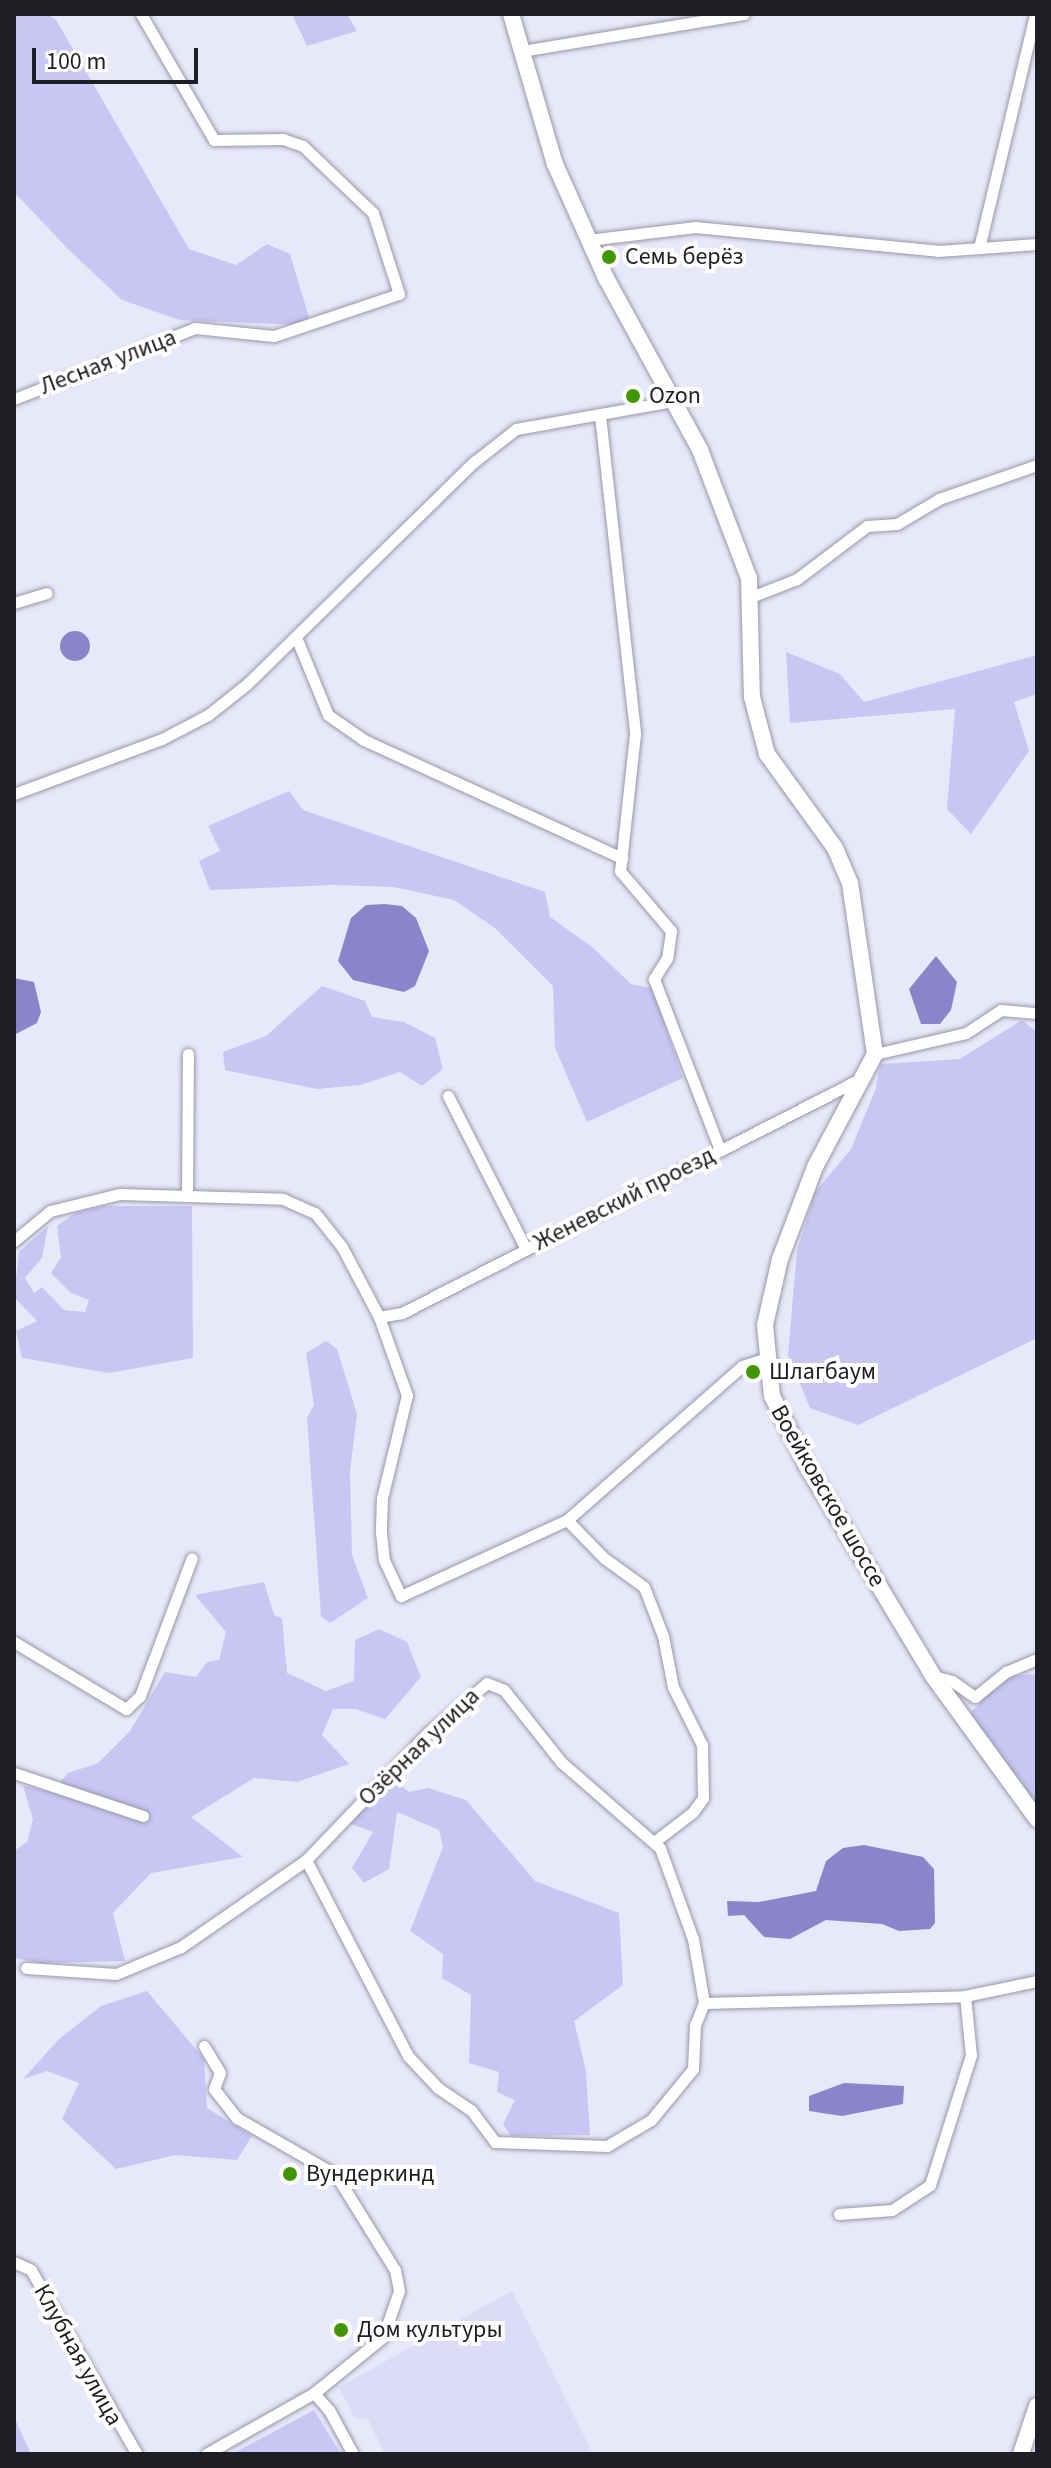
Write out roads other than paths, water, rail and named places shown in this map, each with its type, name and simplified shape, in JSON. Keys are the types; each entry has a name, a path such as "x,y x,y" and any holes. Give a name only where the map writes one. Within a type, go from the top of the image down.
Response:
{"street":[{"name":"Лесная улица","path":"14,399 195,328 274,336 399,294 373,213 303,146 265,137 230,144 214,140 141,14"},
{"name":"Воейковское шоссе","path":"511,14 555,164 592,247 718,491 751,597 756,722 767,754 835,848 850,883 875,1054 868,1075 795,1211 765,1325 764,1359 772,1396 807,1466 933,1676 1037,1819"},
{"path":"522,51 744,14"},
{"path":"979,248 1035,14"},
{"path":"592,247 695,227 938,251 1037,244"},
{"path":"14,794 162,739 208,715 296,637 474,462 516,429 673,401"},
{"path":"600,415 635,734 620,871 671,931 667,958 654,979 720,1150"},
{"path":"751,597 797,579 867,526 897,524 939,499 1034,471"},
{"path":"14,603 46,593"},
{"path":"296,637 328,715 364,740 622,858"},
{"path":"875,1054 966,1033 1001,1010 1037,1013"},
{"path":"187,1193 188,1054"},
{"name":"Женевский проезд","path":"379,1317 402,1313 868,1075"},
{"path":"448,1096 526,1249"},
{"path":"14,1241 50,1211 78,1201 119,1194 187,1193 283,1199 315,1213 342,1247 379,1317 407,1395 382,1509 384,1560 401,1596 567,1520 742,1366 764,1359"},
{"path":"567,1520 604,1558 644,1587 663,1636 673,1687 702,1745 703,1798 693,1812 654,1842"},
{"path":"14,1642 126,1709 140,1696 192,1558"},
{"path":"933,1676 952,1681 975,1697 1006,1672 1037,1659"},
{"name":"Озёрная улица","path":"306,1860 428,1733 487,1683 504,1690 561,1762 654,1842 693,1939 704,2003"},
{"path":"14,1773 143,1816"},
{"path":"26,1968 116,1974 181,1947 306,1860 408,2056 438,2088 471,2110 495,2142 607,2146 651,2120 693,2069 695,2025 704,2003 965,1996 1037,1981"},
{"path":"839,2214 892,2210 930,2185 971,2055 965,1996"},
{"path":"204,2046 220,2073 214,2089 237,2118 336,2175 395,2270 399,2291 383,2337 314,2393 206,2454"},
{"name":"Клубная улица","path":"14,2262 31,2270 137,2454"},
{"path":"314,2393 353,2454"},
{"path":"1021,2454 1037,2406"}],"place":[{"name":"Семь берёз","path":"609,257"},
{"name":"Ozon","path":"633,396"},
{"name":"Шлагбаум","path":"753,1372"},
{"name":"Вундеркинд","path":"290,2174"},
{"name":"Дом культуры","path":"341,2330"}]}
